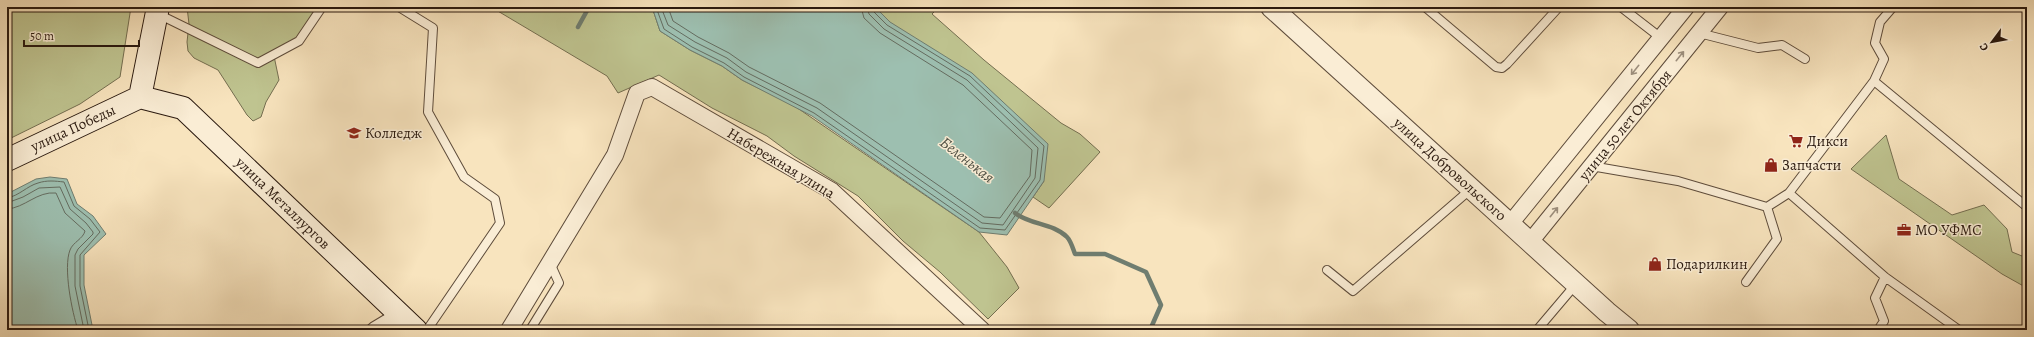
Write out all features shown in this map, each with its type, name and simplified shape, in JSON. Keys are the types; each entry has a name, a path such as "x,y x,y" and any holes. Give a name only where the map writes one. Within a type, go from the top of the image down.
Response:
{"main road":[{"path":"140,97 157,10"},
{"name":"улица Победы","path":"7,160 140,97"},
{"name":"улица Металлургов","path":"140,97 183,108 416,330"}],"street":[{"name":"улица Добровольского","path":"1271,7 1576,284 1630,330"},
{"name":"улица 50 лет Октября","path":"1510,224 1686,7"},
{"name":"улица 50 лет Октября","path":"1530,242 1720,7"},
{"name":"Набережная улица","path":"550,262 615,155 637,93 652,87 832,192 982,330"},
{"path":"509,330 550,262"},
{"path":"375,330 400,315"}],"lane":[{"path":"157,10 258,63 299,41 322,7"},
{"path":"399,7 433,28 428,112 464,177 495,199 500,223 427,330"},
{"path":"1425,7 1496,67 1502,68 1558,7"},
{"path":"1621,7 1661,38"},
{"path":"1591,166 1678,181 1767,207 1789,193 1874,82 1884,58 1875,43 1880,22 1893,7"},
{"path":"1699,33 1758,48 1782,45 1805,59"},
{"path":"1874,82 2027,207"},
{"path":"1327,270 1352,291 1471,188"},
{"path":"1789,193 1885,277 1958,330"},
{"path":"1746,282 1778,239 1767,207"},
{"path":"530,330 559,283 550,262"},
{"path":"1878,330 1884,321 1875,298 1885,277"},
{"path":"1537,330 1576,284"}],"green space":[{"path":"7,7 131,7 120,77 80,104 7,140"},
{"path":"187,7 322,7 310,29 274,56 279,80 266,102 261,117 253,121 247,115 218,70 194,58 188,51 187,42 189,24"},
{"path":"491,7 652,7 660,31 690,50 722,66 742,80 793,105 979,232 1007,267 1019,288 988,319 940,272 903,241 858,196 794,156 767,136 712,108 659,75 618,93 607,76"},
{"path":"875,7 939,7 932,14 984,60 1061,123 1080,134 1100,152 1049,208 1033,197 1044,181"},
{"path":"1886,135 1899,179 1952,215 1984,205 2007,229 2012,252 2027,258 2027,288 2002,274 1851,169"}],"water":[{"path":"652,7 875,7 890,22 972,73 1048,144 1044,181 1007,235 979,232 812,116 742,80 722,66 690,50 660,31"},
{"path":"50,177 67,179 77,204 93,216 106,234 84,255 84,285 93,330 7,330 7,194 36,179"}],"waterway":[{"path":"578,27 589,7"},
{"name":"Беленькая","path":"1015,213 1027,220 1048,226 1061,232 1070,241 1075,254 1105,254 1146,272 1161,305 1150,330"}],"place":[{"name":"Колледж","path":"354,133"},
{"name":"Дикси","path":"1796,141"},
{"name":"Запчасти","path":"1771,165"},
{"name":"МО УФМС","path":"1904,230"},
{"name":"Подарилкин","path":"1655,264"}]}
